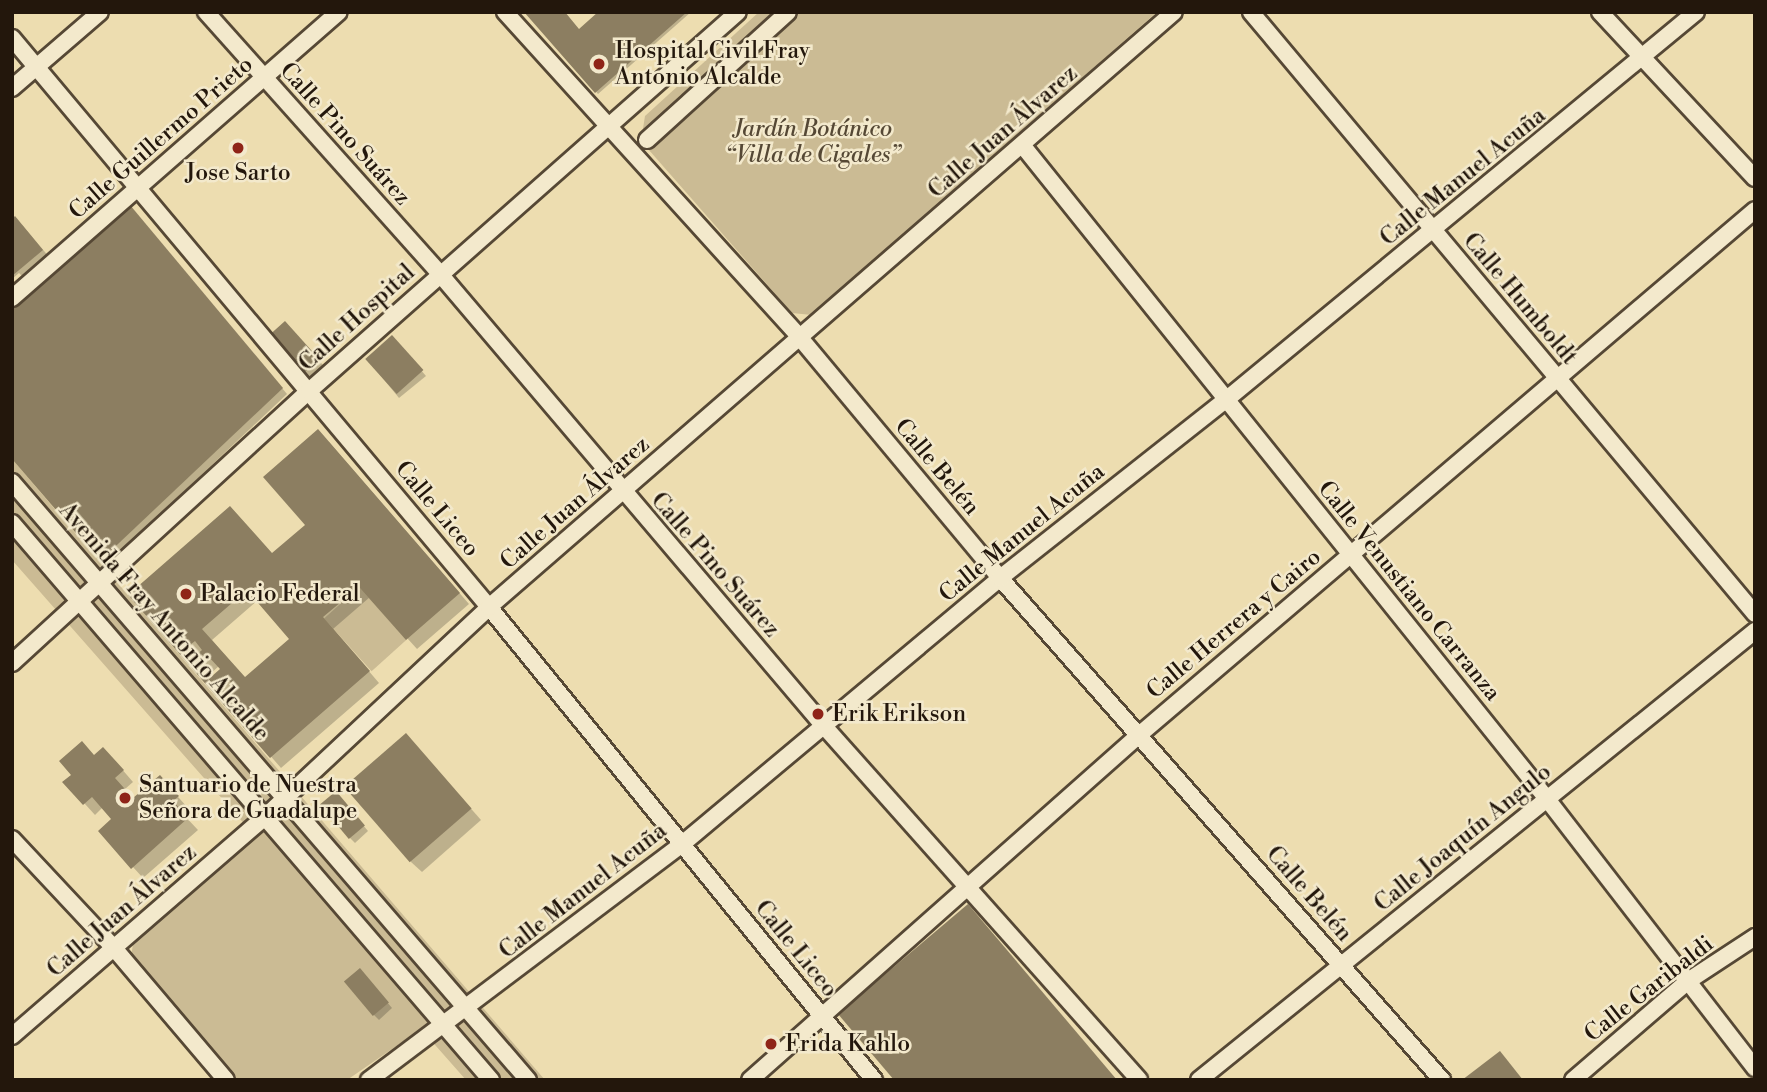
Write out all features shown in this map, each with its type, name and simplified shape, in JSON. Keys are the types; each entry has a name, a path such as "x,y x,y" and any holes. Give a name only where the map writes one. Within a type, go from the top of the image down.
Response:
{"street":[{"path":"12,88 100,12"},
{"name":"Calle Pino Suárez","path":"206,12 440,275 622,493 823,725 1139,1080"},
{"name":"Calle Guillermo Prieto","path":"12,298 339,12"},
{"name":"Calle Belén","path":"505,12 801,339 1000,578 1442,1080"},
{"name":"Calle Hospital","path":"12,663 309,391 610,128 738,12"},
{"path":"647,140 788,12"},
{"name":"Calle Juan Álvarez","path":"12,1036 267,815 489,607 801,339 1174,12"},
{"name":"Calle Humboldt","path":"1251,12 1755,614"},
{"path":"1600,12 1755,178"},
{"name":"Calle Manuel Acuña","path":"369,1080 681,845 1000,578 1227,399 1643,60 1696,12"},
{"name":"Calle Liceo","path":"12,38 489,607 874,1080"},
{"name":"Calle Venustiano Carranza","path":"1023,146 1547,799 1755,1068"},
{"name":"Calle Herrera y Cairo","path":"750,1080 1139,735 1755,210"},
{"name":"Avenida Fray Antonio Alcalde","path":"12,482 528,1080"},
{"path":"12,523 267,815 491,1080"},
{"name":"Calle Joaquín Angulo","path":"1199,1080 1755,631"},
{"path":"12,839 114,948 226,1080"},
{"name":"Calle Garibaldi","path":"1573,1080 1688,981 1755,937"}],"green space":[{"name":"Jardín Botánico “Villa de Cigales”","path":"759,12 1157,12 812,315 792,313 641,141 645,116"},
{"path":"12,459 545,1080 466,1080 421,1029 347,1080 236,1080 131,957 133,944 255,836 12,560"},
{"path":"359,587 407,640 372,671 324,618"}],"building":[{"name":"Hospital Civil Fray Antonio Alcalde","path":"524,12 565,12 579,29 598,12 687,12 595,93"},
{"path":"130,205 283,388 100,561 12,459 12,308"},
{"path":"15,216 43,250 12,276 12,219"},
{"path":"285,321 319,359 304,373 269,335"},
{"path":"392,335 423,370 397,394 365,359"},
{"name":"Palacio Federal","path":"318,429 460,593 406,640 359,587 323,617 370,671 270,758 128,595 230,506 272,553 305,525 263,477","holes":["247,590 289,639 245,677 202,629","195,641 202,650 194,657 186,648","208,656 220,669 211,677 200,663","225,676 233,685 225,692 217,683"]},
{"path":"406,733 472,808 410,862 344,787"},
{"path":"82,741 94,755 103,747 124,770 115,778 133,798 160,775 179,796 173,801 188,818 131,869 98,831 111,819 92,797 83,805 62,782 71,775 59,761"},
{"path":"336,791 365,825 349,839 320,804"},
{"path":"968,904 1117,1080 894,1080 838,1014"},
{"path":"360,968 389,1002 373,1016 344,981"},
{"path":"1500,1051 1523,1080 1462,1080"}],"place":[{"name":"Hospital Civil Fray Antonio Alcalde","path":"599,64"},
{"name":"Jose Sarto","path":"238,148"},
{"name":"Palacio Federal","path":"186,594"},
{"name":"Erik Erikson","path":"818,714"},
{"name":"Santuario de Nuestra Señora de Guadalupe","path":"125,798"},
{"name":"Frida Kahlo","path":"771,1044"}]}
